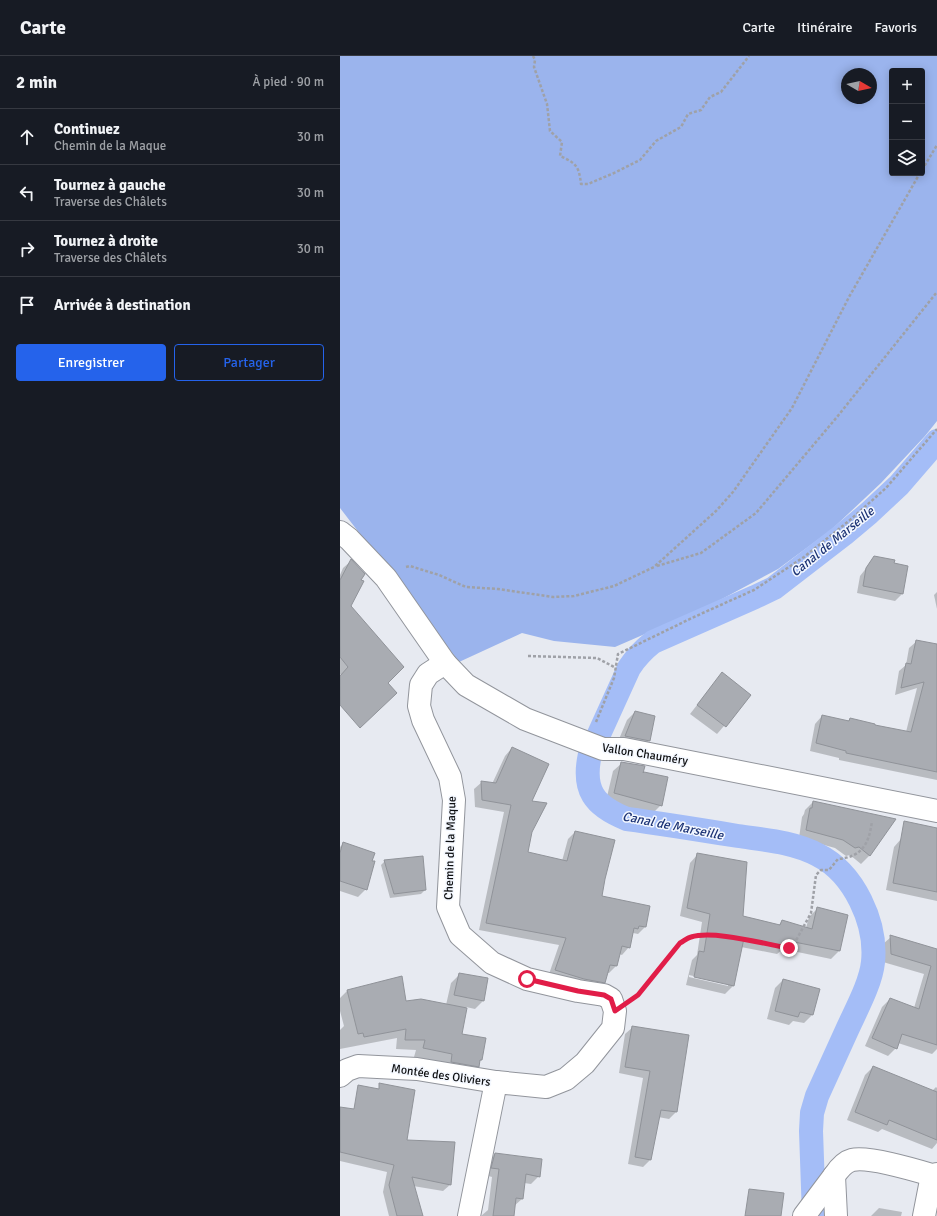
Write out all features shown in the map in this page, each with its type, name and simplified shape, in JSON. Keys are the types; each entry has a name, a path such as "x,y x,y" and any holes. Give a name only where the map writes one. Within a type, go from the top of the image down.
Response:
{"street":[{"name":"Vallon Chauméry","path":"340,532 386,578 444,662 466,685 519,715 596,746 624,749 937,811"},
{"name":"Chemin de la Maque","path":"444,662 428,674 421,685 419,706 423,720 450,777 454,800 448,907 460,935 492,963 527,979 578,991 604,995 611,999 615,1011"},
{"path":"469,1216 496,1082 546,1086 566,1079 585,1063 613,1028 615,1011"},
{"name":"Montée des Oliviers","path":"340,1076 347,1070 358,1066 417,1069 496,1082"},
{"path":"804,1216 841,1167 852,1160 872,1160 935,1174 924,1216"},
{"path":"828,1184 836,1216"}],"path":[{"path":"533,56 535,60 534,67 547,104 550,131 562,142 560,156 574,162 580,172 581,184 588,184 640,160 656,142 681,127 688,114 701,110 710,98 721,92 749,56"},
{"path":"925,165 937,145"},
{"path":"654,567 716,512 733,492 792,408 849,297 918,176"},
{"path":"405,567 410,566 418,568 439,575 466,587 498,589 553,597 574,596 614,586 654,567 701,553 756,513 837,417 937,292"},
{"path":"596,746 614,678 618,654 754,590 804,557 850,520 886,488 937,429"},
{"path":"528,656 597,658 616,668"},
{"path":"615,1011 638,995 680,943 689,937 698,935 717,936 789,948 793,946 811,913 816,875 821,870 829,870 838,859 849,858 857,854 868,841 870,836"}],"shaded area":[{"path":"340,56 937,56 937,421 881,483 831,530 778,569 707,607 615,647 554,641 522,633 459,662 340,508"}],"building":[{"path":"874,556 895,560 894,563 908,566 903,594 863,586 866,568"},
{"path":"351,559 365,574 361,580 364,581 351,606 404,667 388,683 397,693 360,728 340,705 340,676 348,667 340,657 340,580"},
{"path":"916,640 937,644 937,772 846,753 846,751 816,743 822,715 849,721 850,718 875,725 911,732 924,682 901,688 906,663 911,664"},
{"path":"722,672 751,695 726,727 697,705"},
{"path":"635,711 655,716 650,741 625,736"},
{"path":"512,747 549,764 532,801 547,803 532,832 528,852 567,861 575,831 615,840 602,896 650,906 646,927 639,926 638,929 634,928 630,948 622,946 617,966 610,965 605,983 584,979 555,970 566,938 486,923 511,805 482,800 481,781 496,783"},
{"path":"621,762 645,766 643,773 668,777 662,806 614,793"},
{"path":"813,801 896,819 870,856 859,847 855,848 843,840 806,830 810,808 812,808"},
{"path":"904,821 937,828 937,892 893,883"},
{"path":"343,842 375,853 372,861 375,861 367,890 340,881 340,853"},
{"path":"697,853 747,862 743,916 780,925 782,920 812,929 817,907 848,915 840,951 789,941 786,946 744,938 734,986 694,977 699,951 704,952 710,914 687,908"},
{"path":"423,856 426,890 394,894 384,860"},
{"path":"890,935 937,949 937,1045 902,1034 897,1049 872,1038 890,998 919,1009 931,966 891,954"},
{"path":"459,973 488,978 484,1001 454,995"},
{"path":"402,976 406,1001 421,999 467,1008 462,1034 486,1038 482,1060 480,1060 479,1067 451,1062 452,1054 423,1048 425,1040 405,1040 406,1029 364,1037 363,1033 358,1034 347,990"},
{"path":"783,979 820,989 813,1015 800,1012 798,1017 775,1011"},
{"path":"632,1026 689,1035 677,1112 661,1110 651,1160 635,1157 650,1071 625,1067"},
{"path":"873,1066 937,1092 937,1140 889,1120 887,1125 855,1112"},
{"path":"379,1083 415,1090 407,1140 455,1142 451,1185 412,1177 423,1216 397,1216 389,1185 394,1165 340,1152 340,1107 354,1109 358,1085 379,1089"},
{"path":"495,1153 542,1159 540,1177 526,1174 523,1199 516,1198 514,1216 493,1216 499,1169 491,1168"},
{"path":"749,1189 784,1193 781,1216 745,1216"}],"waterway":[{"name":"Canal de Marseille","path":"814,1216 811,1131 812,1113 817,1096 859,1005 872,970 873,947 871,931 867,916 860,901 852,886 831,863 818,855 799,847 769,840 627,819 616,814 599,802 589,787 588,767 590,754 629,668 646,648 653,642 774,588 869,513 899,485 937,441"}],"route":[{"path":"527,979 578,991 604,995 611,999 615,1011 638,995 680,943 689,937 698,935 717,936 789,948"}]}
